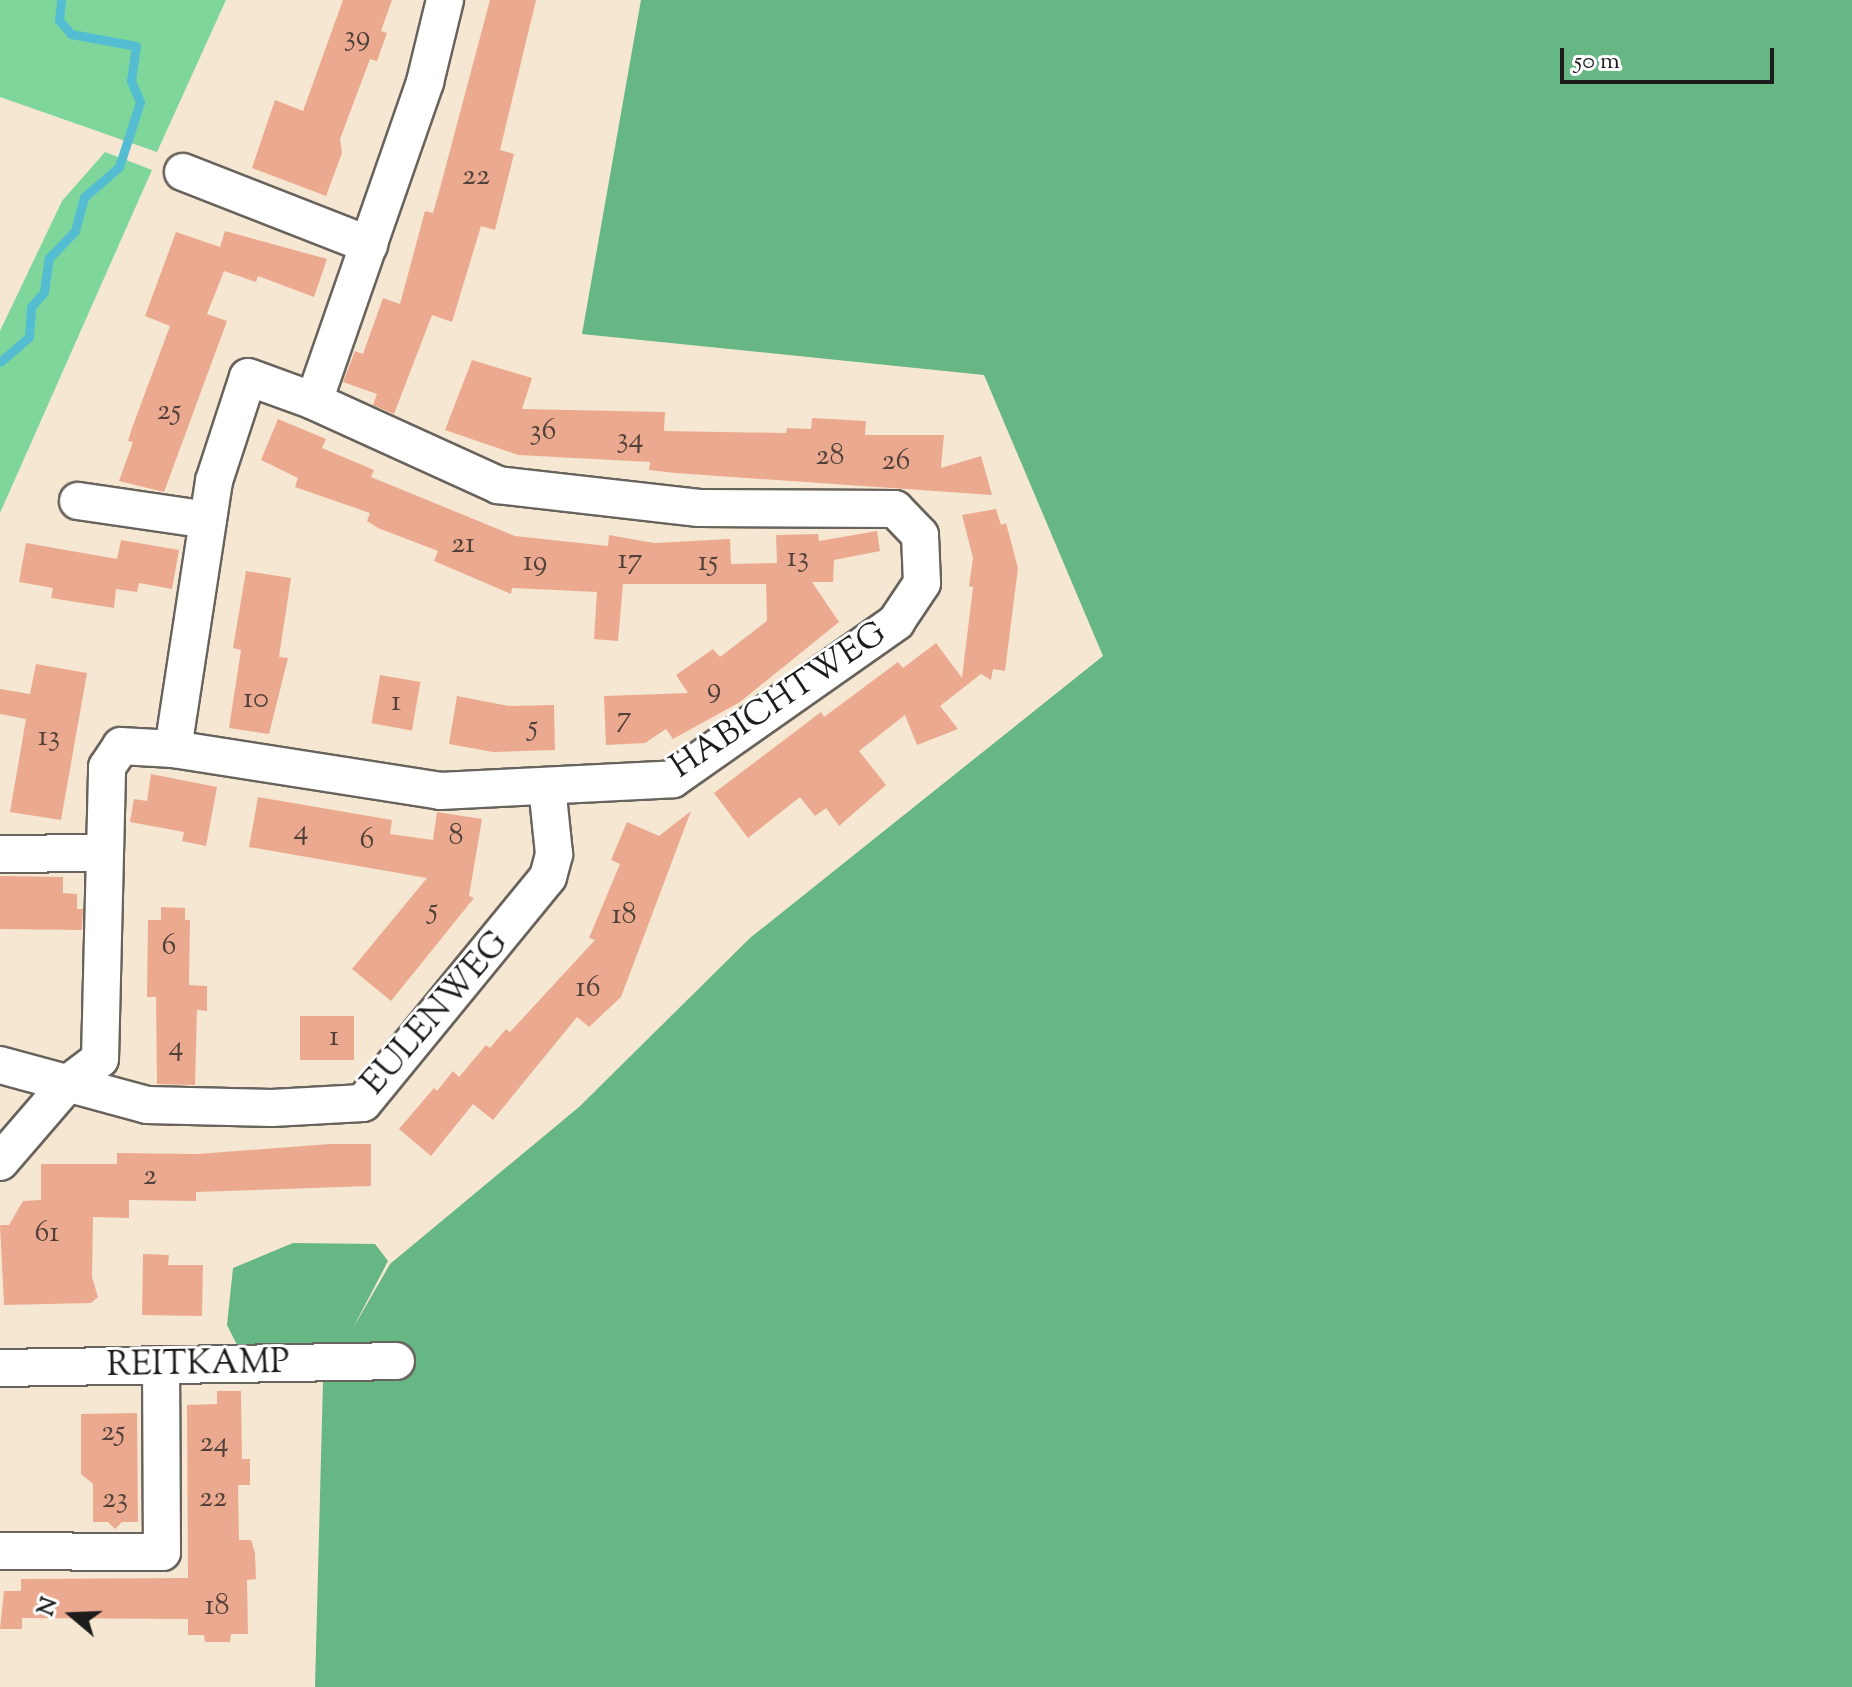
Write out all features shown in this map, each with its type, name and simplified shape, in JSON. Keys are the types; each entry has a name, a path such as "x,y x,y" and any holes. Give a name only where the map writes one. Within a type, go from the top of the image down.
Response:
{"street":[{"path":"314,401 425,82 445,0"},
{"path":"183,172 369,245"},
{"name":"HABICHTWEG","path":"104,853 112,755 132,744 440,791 673,779 896,622 922,583 920,535 895,509 699,508 498,485 314,401 248,377 214,481 208,520"},
{"path":"78,501 208,520 173,749"},
{"name":"EULENWEG","path":"67,1084 147,1105 272,1108 363,1103 548,877 554,854 547,786"},
{"path":"0,854 104,853 100,1059 67,1084 0,1162"},
{"path":"0,1065 67,1084"},
{"name":"REITKAMP","path":"0,1368 396,1361"},
{"path":"0,1551 162,1552 161,1367"}],"green space":[{"path":"0,0 226,0 157,152 0,97"},
{"path":"641,0 1852,0 1852,1687 315,1687 323,1381 341,1349 237,1345 227,1325 233,1268 293,1243 375,1244 388,1261 352,1330 390,1264 579,1107 750,938 1103,656 984,375 582,334"},
{"path":"105,152 152,170 0,513 0,331 62,201"}],"building":[{"path":"343,0 392,0 381,31 387,33 377,61 370,59 340,139 342,153 326,196 252,168 275,100 303,111"},
{"path":"490,0 536,0 500,150 514,154 495,230 481,226 452,322 432,315 394,414 373,405 377,394 343,382 355,351 363,354 383,298 400,304 425,211 433,213"},
{"path":"225,231 327,259 314,297 258,276 256,282 224,271 207,314 227,321 164,492 119,481 133,442 128,441 132,428 170,326 145,316 176,232 220,247"},
{"path":"472,360 532,378 522,409 665,412 664,431 786,433 787,428 811,429 812,418 866,421 865,435 944,435 941,468 981,456 992,495 675,473 649,470 650,462 518,455 445,430"},
{"path":"278,419 326,439 322,448 374,470 371,477 515,536 608,546 609,535 654,543 730,539 731,564 777,563 776,535 818,534 819,541 877,531 880,551 834,560 833,582 812,582 839,622 740,702 673,739 666,729 645,743 606,745 604,696 688,693 676,675 713,649 720,657 767,621 766,584 623,584 618,641 594,639 597,592 512,588 511,594 434,561 438,551 378,528 367,521 370,513 295,487 298,478 261,460"},
{"path":"996,509 1001,525 1006,523 1018,568 1005,671 993,669 991,680 981,674 940,706 958,729 917,745 905,715 859,751 886,785 839,826 826,808 815,816 800,797 748,838 714,793 821,712 824,717 898,662 903,668 936,643 962,678 973,587 969,586 973,558 962,515"},
{"path":"121,540 179,550 172,589 139,583 137,592 116,589 114,608 51,598 53,588 19,582 26,543 117,559"},
{"path":"246,571 291,578 279,657 288,658 269,734 229,728 241,650 233,648"},
{"path":"36,664 87,673 61,820 10,812 26,719 0,714 0,689 30,694"},
{"path":"380,675 420,682 412,730 371,723"},
{"path":"457,696 509,706 554,705 555,750 493,752 449,744"},
{"path":"151,774 217,787 206,846 182,841 184,832 130,822 134,799 147,801"},
{"path":"258,797 392,820 390,834 433,840 437,812 482,819 469,896 474,898 391,1001 352,969 427,878 249,847"},
{"path":"691,811 621,997 589,1027 577,1017 493,1120 473,1104 431,1156 399,1129 453,1071 459,1077 486,1045 490,1048 506,1029 510,1032 595,940 589,938 620,864 611,860 627,822 659,836"},
{"path":"0,876 63,877 63,893 77,894 77,909 83,909 82,930 0,929"},
{"path":"161,907 185,908 185,920 190,920 189,985 207,986 207,1011 197,1010 195,1085 157,1084 156,997 147,997 148,920 161,920"},
{"path":"300,1016 354,1016 354,1060 300,1060"},
{"path":"371,1144 371,1186 196,1192 196,1201 129,1200 129,1218 93,1217 92,1277 98,1297 91,1303 4,1305 0,1225 9,1225 23,1201 41,1200 41,1164 117,1164 117,1153 197,1154"},
{"path":"143,1254 169,1255 168,1265 203,1265 202,1316 142,1315"},
{"path":"217,1391 241,1391 242,1459 250,1459 250,1485 238,1485 239,1540 251,1540 255,1553 256,1579 247,1580 248,1634 231,1634 230,1642 205,1642 204,1635 188,1635 188,1619 22,1618 22,1629 0,1629 4,1591 21,1591 21,1579 188,1578 187,1405 217,1404"},
{"path":"137,1413 138,1522 122,1522 115,1529 108,1522 93,1522 93,1484 81,1474 81,1414"}],"waterway":[{"path":"0,362 29,337 31,307 44,292 49,258 75,231 84,197 119,167 140,102 131,81 136,46 71,34 59,20 61,0"}]}
